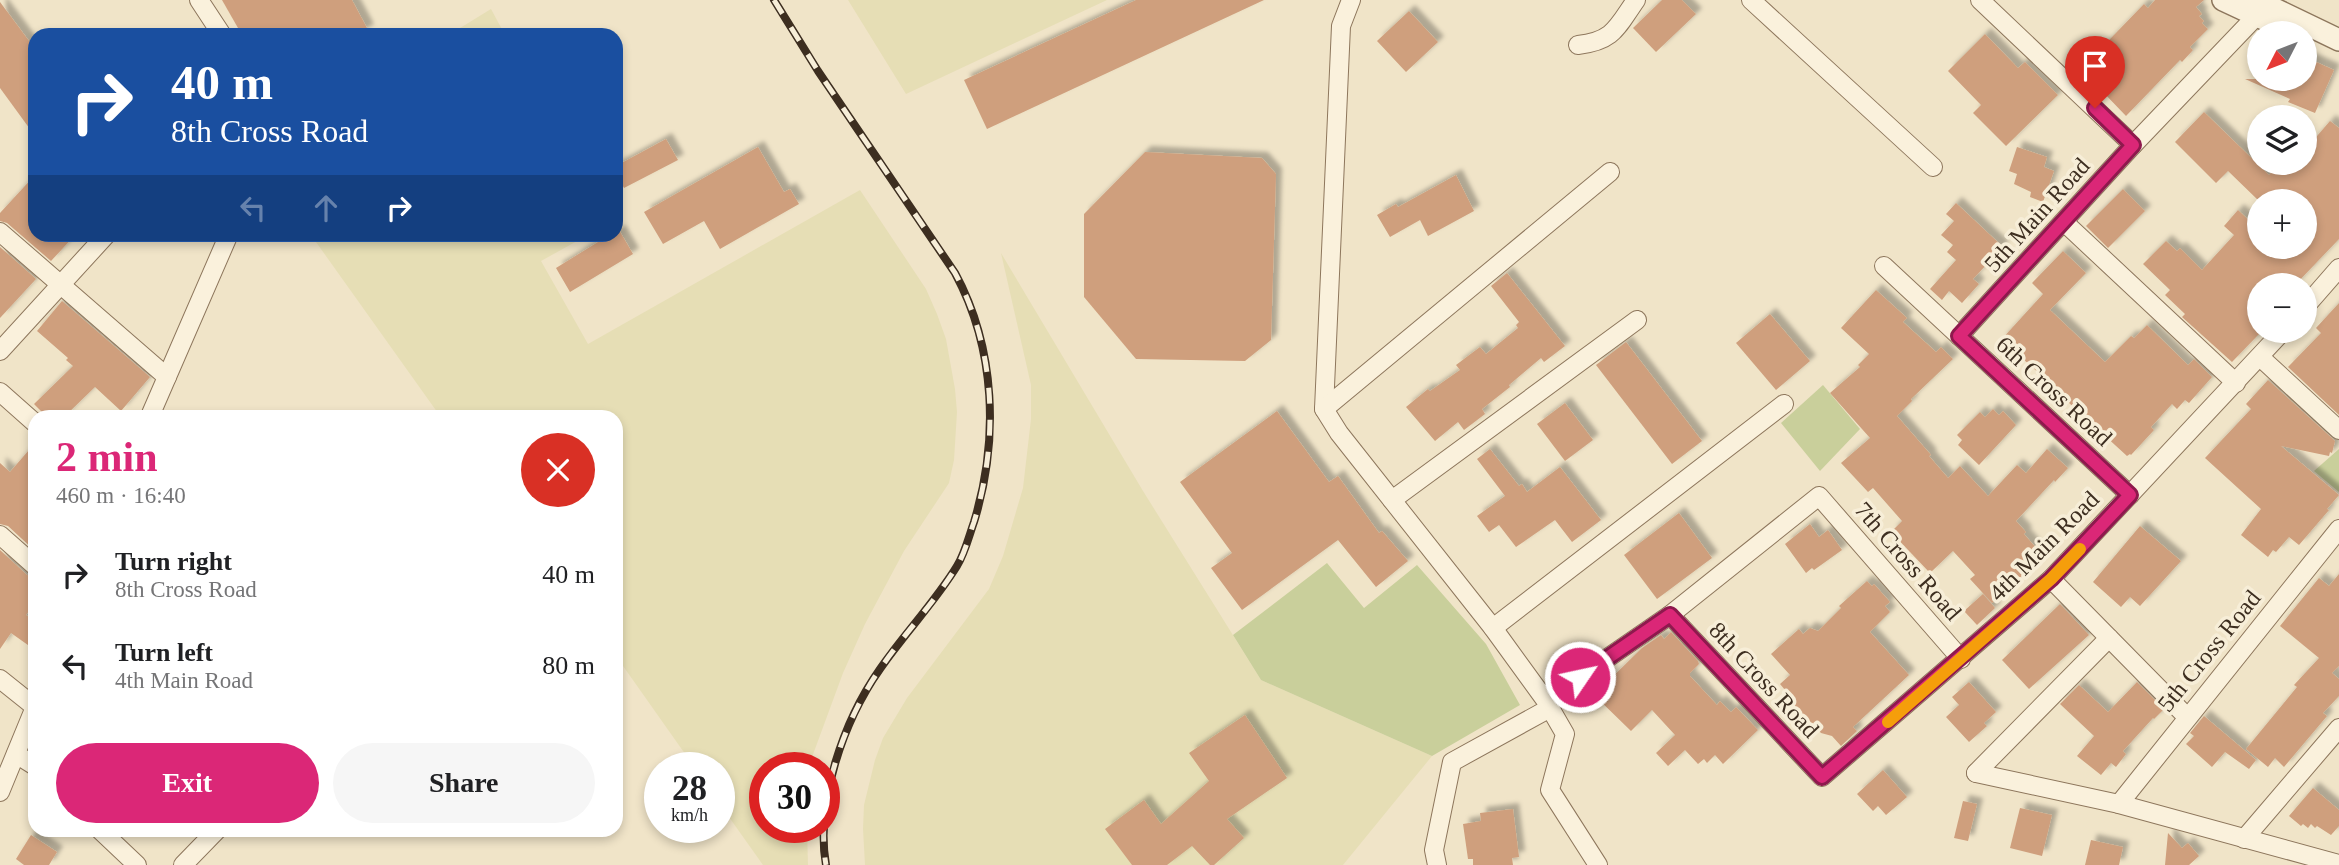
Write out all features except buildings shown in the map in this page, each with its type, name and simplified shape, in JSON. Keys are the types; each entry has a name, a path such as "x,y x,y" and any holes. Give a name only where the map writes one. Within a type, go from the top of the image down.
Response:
{"street":[{"path":"200,0 218,28"},
{"path":"1351,0 1341,26 1340,39 1324,409 1339,433 1493,628 1550,708 1565,734 1550,790 1598,865"},
{"path":"1578,45 1597,43 1614,31 1636,0"},
{"path":"1751,0 1933,167"},
{"path":"1980,0 2133,145"},
{"path":"2223,0 2260,7 2339,40"},
{"path":"2260,7 2278,21"},
{"name":"5th Main Road","path":"1959,336 2260,7"},
{"path":"2317,45 2339,55"},
{"path":"1324,409 1610,172"},
{"path":"2064,222 2236,383"},
{"path":"0,232 167,377"},
{"path":"0,351 100,242"},
{"path":"153,410 226,242"},
{"name":"6th Cross Road","path":"1884,266 2130,495"},
{"path":"2317,293 2339,268"},
{"path":"1392,500 1637,320"},
{"name":"4th Main Road","path":"1822,777 2051,579 2272,343"},
{"path":"2260,357 2339,430"},
{"path":"0,392 28,417"},
{"path":"1493,628 1784,404"},
{"name":"7th Cross Road","path":"1670,615 1819,496 1961,659"},
{"name":"5th Cross Road","path":"2119,804 2339,529"},
{"path":"0,535 28,560"},
{"path":"2051,579 2187,717"},
{"path":"1580,677 1670,615"},
{"name":"8th Cross Road","path":"1670,615 1822,777"},
{"path":"2109,638 1976,773 2119,804 2339,864"},
{"path":"0,680 28,702"},
{"path":"1437,865 1434,850 1452,762 1550,708"},
{"path":"0,792 28,724"},
{"path":"2244,839 2339,728"},
{"path":"16,754 28,762"},
{"path":"107,837 137,865"},
{"path":"183,865 210,837"}],"shaded area":[{"path":"848,0 1107,0 906,94"},
{"path":"491,9 501,28 460,28"},
{"path":"860,190 926,289 946,339 955,389 957,412 954,460 949,483 904,551 865,624 843,673 814,752 749,752 749,843 807,843 808,865 763,865 735,826 735,752 684,752 623,666 623,410 436,410 316,242 575,242 541,261 588,344"},
{"path":"1001,253 1143,491 1261,680 1432,756 1343,865 865,865 864,805 883,738 907,698 989,589 1003,556 1023,488 1031,419 1031,385"}],"green space":[{"path":"1823,385 1860,429 1820,471 1781,423"},
{"path":"2339,449 2339,492 2314,471"},
{"path":"1327,563 1364,608 1417,565 1486,644 1520,705 1432,756 1261,680 1233,635"}],"railway":[{"path":"774,0 818,71 955,273 979,332 989,395 987,459 982,491 967,544 948,579 867,689 844,737 835,762 825,815 826,865"}],"slow traffic":[{"path":"1888,722 2051,579 2080,549"}],"route":[{"path":"1580,677 1670,615 1822,777 2051,579 2130,495 1959,336 2133,145 2095,108"}]}
